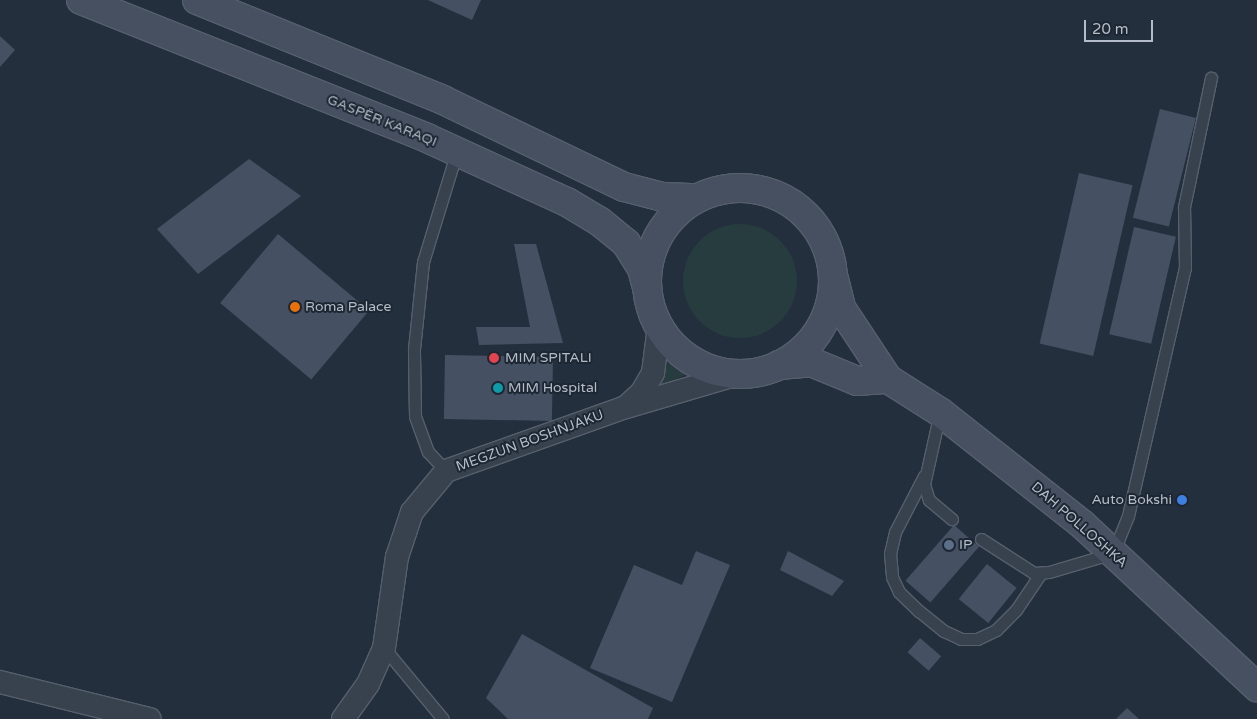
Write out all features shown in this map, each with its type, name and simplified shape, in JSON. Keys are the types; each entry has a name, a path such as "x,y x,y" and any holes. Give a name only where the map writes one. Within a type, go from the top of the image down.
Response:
{"main road":[{"name":"GASPËR KARAQI","path":"81,0 457,151 567,202 600,221 635,255 659,326 678,350 692,361 735,374"},
{"path":"197,0 444,100 624,188 663,197 697,198"},
{"name":"DAH POLLOSHKA","path":"697,198 733,188 771,192 788,200 803,212 825,242 840,308 888,379 940,412 1083,525 1257,687"},
{"path":"646,288 647,270 658,236 681,208 697,198"},
{"path":"735,374 762,372 779,365 808,345 819,330 830,306 834,279"},
{"path":"779,365 811,362 857,380 888,379"}],"street":[{"name":"MEGZUN BOSHNJAKU","path":"626,407 642,392 653,373 659,326"},
{"name":"MEGZUN BOSHNJAKU","path":"343,719 368,684 384,648 397,557 412,512 446,471 626,407 735,374"},
{"path":"0,682 150,719"}],"lane":[{"path":"981,539 1026,571 1041,574 1113,553 1128,516 1184,268 1184,207 1211,78"},
{"path":"446,471 428,452 415,416 414,348 423,262 457,151"},
{"path":"940,412 924,476 895,532 890,553 892,577 899,592 944,631 961,639 978,638 996,630 1016,610 1041,574"},
{"path":"924,476 929,500 952,519"},
{"path":"384,648 443,719"}],"green space":[{"path":"740,224 762,228 780,241 793,259 797,281 793,303 780,321 762,334 740,338 718,334 700,321 687,303 683,281 687,259 700,241 718,228"},
{"path":"670,360 688,374 658,387 663,373"}],"building":[{"path":"428,0 481,0 472,20"},
{"path":"0,36 15,50 0,67"},
{"path":"1160,109 1196,118 1169,227 1133,218"},
{"path":"249,159 301,196 198,274 157,229"},
{"path":"1079,173 1133,185 1093,356 1040,344"},
{"path":"1134,227 1176,237 1151,344 1109,334"},
{"name":"Roma Palace","path":"278,234 369,310 311,379 220,303"},
{"path":"514,244 536,244 563,343 479,345 476,327 530,327"},
{"name":"MIM Hospital","path":"445,355 553,357 552,421 444,419"},
{"path":"954,525 979,547 930,602 905,581"},
{"path":"696,551 730,565 672,702 590,668 634,565 682,585"},
{"path":"788,551 844,581 832,596 780,570"},
{"path":"987,564 1017,588 988,623 959,599"},
{"path":"522,634 653,708 648,719 508,719 486,698"},
{"path":"920,638 941,656 929,671 908,652"},
{"path":"1127,708 1139,719 1116,719"}],"place":[{"name":"Roma Palace","path":"295,307"},
{"name":"MIM SPITALI","path":"494,358"},
{"name":"MIM Hospital","path":"498,388"},
{"name":"Auto Bokshi","path":"1182,500"},
{"name":"IP","path":"949,545"}]}
